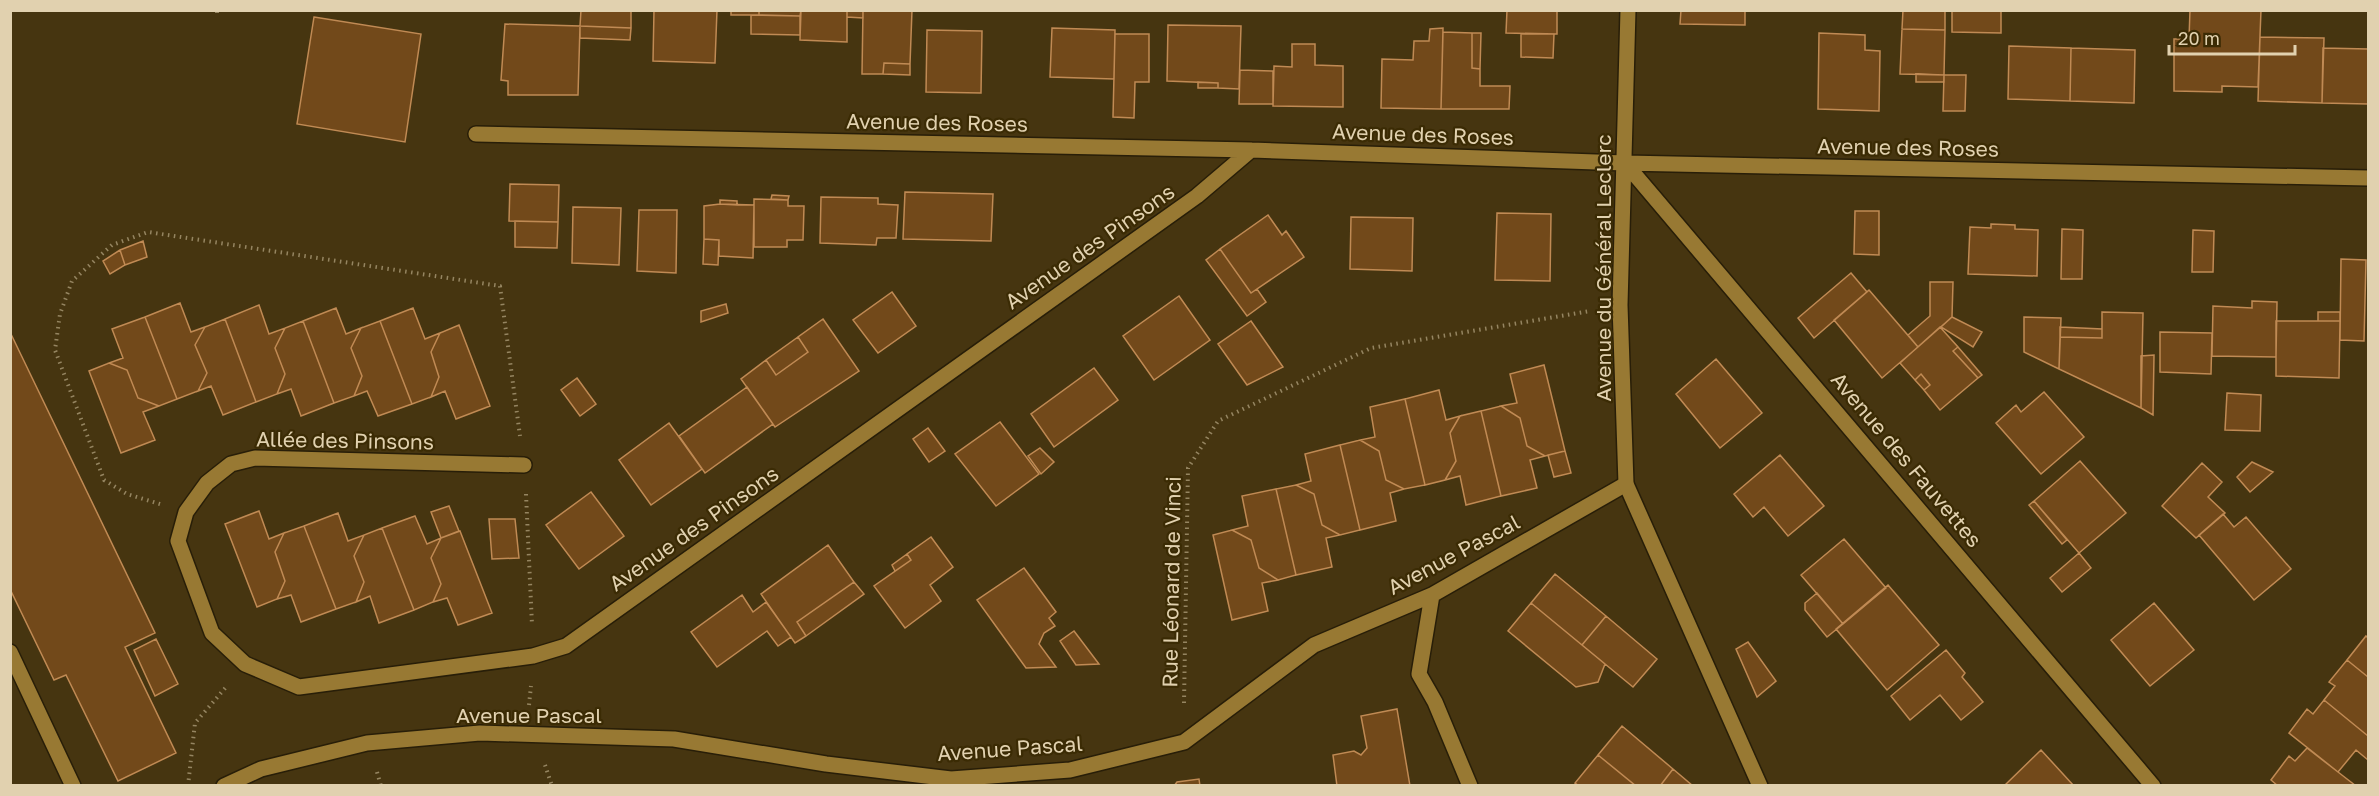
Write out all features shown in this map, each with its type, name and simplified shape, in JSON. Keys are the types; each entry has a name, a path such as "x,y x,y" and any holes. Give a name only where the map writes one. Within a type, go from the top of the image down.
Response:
{"street":[{"name":"Avenue du Général Leclerc","path":"1628,10 1626,163 1620,305 1626,484 1761,786"},
{"name":"Avenue des Roses","path":"476,134 1251,150 1626,163 2368,178"},
{"name":"Avenue des Pinsons","path":"186,512 178,542 212,633 245,664 299,687 533,656 566,646 1197,196 1251,150"},
{"name":"Avenue des Fauvettes","path":"1626,163 2153,786"},
{"name":"Allée des Pinsons","path":"186,512 207,483 231,464 255,458 524,465"},
{"name":"Avenue Pascal","path":"224,786 261,769 367,743 480,733 675,739 825,764 951,779 1070,770 1184,742 1314,645 1432,595 1626,484"},
{"path":"1432,595 1419,674 1435,702 1470,786"},
{"path":"10,652 74,786"}],"path":[{"path":"186,512 127,494 104,480 55,350 60,314 72,281 111,245 148,232 500,286 524,465 533,656 527,735"},
{"name":"Rue Léonard de Vinci","path":"1184,742 1188,468 1218,421 1371,348 1620,305"},
{"path":"188,786 195,723 245,664"}],"building":[{"path":"581,10 631,10 631,28 580,26"},
{"path":"654,10 717,10 715,63 653,61"},
{"path":"731,10 759,10 759,15 731,15"},
{"path":"759,10 801,10 800,16 759,15"},
{"path":"801,10 847,10 847,42 800,40"},
{"path":"847,10 863,10 863,18 847,17"},
{"path":"863,10 912,10 910,64 884,63 883,74 862,74"},
{"path":"1507,10 1557,10 1557,34 1506,33"},
{"path":"1681,10 1745,10 1745,25 1680,24"},
{"path":"1903,10 1945,10 1945,30 1902,29"},
{"path":"1952,10 2001,10 2001,33 1952,32"},
{"path":"2190,10 2261,10 2258,87 2222,86 2222,92 2174,91 2174,39 2189,39"},
{"path":"751,15 800,16 800,35 751,34"},
{"path":"314,17 421,34 405,142 297,124"},
{"path":"505,24 580,26 578,95 508,95 508,81 501,80"},
{"path":"1168,25 1241,26 1239,89 1218,88 1218,83 1167,81"},
{"path":"580,26 631,28 630,40 580,38"},
{"path":"1052,28 1115,30 1114,79 1050,77"},
{"path":"1443,28 1441,109 1381,108 1382,59 1413,60 1414,41 1429,41 1430,29"},
{"path":"1902,29 1945,30 1944,75 1900,74"},
{"path":"927,30 982,31 981,93 926,92"},
{"path":"1443,32 1472,33 1472,68 1480,69 1480,86 1510,86 1509,109 1441,109"},
{"path":"1472,33 1481,33 1480,69 1472,68"},
{"path":"1819,33 1865,35 1865,50 1880,51 1879,111 1818,109"},
{"path":"1115,34 1149,34 1149,82 1135,82 1134,118 1113,117"},
{"path":"1521,34 1554,34 1553,58 1521,57"},
{"path":"2260,37 2324,38 2322,103 2258,101"},
{"path":"1292,44 1315,44 1315,65 1343,66 1343,107 1273,106 1274,66 1292,67"},
{"path":"2009,46 2071,48 2070,101 2008,99"},
{"path":"2071,48 2135,50 2134,103 2070,101"},
{"path":"2323,48 2368,49 2368,104 2322,103"},
{"path":"884,63 910,64 910,75 883,74"},
{"path":"1240,70 1273,71 1273,104 1239,104"},
{"path":"1916,74 1944,75 1944,82 1916,82"},
{"path":"1944,75 1966,75 1965,111 1943,111"},
{"path":"1198,82 1218,83 1218,88 1198,88"},
{"path":"510,184 559,185 558,222 509,221"},
{"path":"905,192 993,194 991,241 903,239"},
{"path":"772,195 789,196 788,200 771,199"},
{"path":"821,197 878,198 878,204 898,205 896,238 877,238 876,245 820,243"},
{"path":"754,199 788,200 788,206 804,206 803,240 787,240 787,247 754,247"},
{"path":"720,200 737,201 737,205 720,204"},
{"path":"754,205 753,258 719,256 719,240 704,239 704,206"},
{"path":"573,207 621,208 619,265 572,263"},
{"path":"639,210 677,210 676,273 637,271"},
{"path":"1855,211 1879,211 1879,255 1854,254"},
{"path":"1497,213 1551,214 1550,281 1495,280"},
{"path":"1268,215 1282,235 1286,231 1304,257 1251,293 1220,249"},
{"path":"1351,217 1413,218 1412,271 1350,269"},
{"path":"515,221 558,222 557,248 515,247"},
{"path":"1991,224 2015,225 2015,229 2038,230 2037,276 1968,274 1970,227 1991,228"},
{"path":"2062,229 2083,230 2082,279 2061,279"},
{"path":"2193,230 2214,231 2213,272 2192,272"},
{"path":"704,239 719,240 718,265 703,264"},
{"path":"143,241 147,257 125,265 120,250"},
{"path":"1220,249 1251,293 1257,289 1266,302 1247,316 1206,260"},
{"path":"120,250 125,265 110,274 103,261"},
{"path":"2341,259 2366,260 2364,341 2340,340"},
{"path":"1851,273 1867,292 1814,338 1798,318"},
{"path":"1930,282 1953,282 1952,317 1918,347 1908,335 1930,316"},
{"path":"1869,290 1918,347 1882,378 1834,320"},
{"path":"892,292 916,326 878,353 853,320"},
{"path":"1179,296 1210,340 1154,380 1123,336"},
{"path":"2252,301 2277,302 2276,357 2212,356 2213,306 2252,308"},
{"path":"180,303 191,332 205,327 195,345 207,373 198,391 177,399 145,317"},
{"path":"726,304 728,313 701,322 701,311"},
{"path":"259,305 269,334 285,328 275,348 285,374 277,394 256,402 225,319"},
{"path":"336,308 346,334 361,328 351,348 362,376 354,396 334,403 303,321"},
{"path":"413,308 425,339 440,333 431,352 439,377 431,397 412,404 380,321"},
{"path":"2102,312 2143,313 2141,408 2059,369 2060,337 2102,338"},
{"path":"2318,312 2340,312 2340,321 2318,321"},
{"path":"145,317 177,399 159,406 138,398 127,370 109,363 123,358 112,329"},
{"path":"1952,317 1982,332 1973,347 1941,327"},
{"path":"2024,317 2061,318 2059,369 2024,352"},
{"path":"225,319 256,402 223,415 211,386 198,391 207,373 195,345 205,327"},
{"path":"823,319 859,371 775,427 741,379 766,360 776,375 808,352 798,337"},
{"path":"303,321 334,403 301,416 291,389 277,394 285,374 275,348 285,328"},
{"path":"380,321 412,404 378,416 367,391 354,396 362,376 351,348 361,328"},
{"path":"1251,321 1283,367 1247,385 1218,344"},
{"path":"2276,321 2340,321 2339,378 2276,376"},
{"path":"459,325 490,406 456,419 445,391 431,397 439,377 431,352 440,333"},
{"path":"1940,327 1958,347 1953,351 1978,378 1940,410 1924,390 1930,385 1921,374 1915,380 1900,363"},
{"path":"2060,327 2102,329 2102,338 2060,337"},
{"path":"10,332 155,633 125,647 176,753 118,781 66,675 54,680 10,589"},
{"path":"2160,332 2212,333 2211,374 2160,372"},
{"path":"798,337 808,352 776,375 766,360"},
{"path":"1958,347 1982,375 1978,378 1953,351"},
{"path":"2154,355 2153,415 2141,408 2141,356"},
{"path":"1716,359 1762,413 1720,448 1676,394"},
{"path":"109,363 127,370 138,398 159,406 143,412 155,440 121,453 89,371"},
{"path":"1544,365 1565,451 1545,456 1527,446 1520,418 1501,406 1517,403 1510,374"},
{"path":"1094,368 1118,400 1054,447 1031,414"},
{"path":"1921,374 1930,385 1924,390 1915,380"},
{"path":"577,378 596,404 580,416 561,390"},
{"path":"747,387 773,424 705,473 679,436"},
{"path":"1439,390 1446,420 1460,416 1450,433 1456,461 1445,480 1425,485 1405,399"},
{"path":"2044,392 2084,437 2041,474 1996,423 2016,405 2021,412"},
{"path":"2227,393 2261,395 2260,431 2225,430"},
{"path":"1405,399 1425,485 1404,489 1386,480 1379,451 1360,440 1375,437 1370,407"},
{"path":"1501,406 1520,418 1527,446 1545,456 1530,460 1537,488 1501,496 1481,411"},
{"path":"1481,411 1501,496 1466,505 1460,476 1445,480 1456,461 1450,433 1460,416"},
{"path":"1000,422 1039,474 996,506 955,454"},
{"path":"669,423 702,469 651,505 619,460"},
{"path":"928,428 945,451 929,462 913,439"},
{"path":"1360,440 1379,451 1386,480 1404,489 1390,493 1396,521 1360,530 1340,445"},
{"path":"1340,445 1360,530 1340,535 1322,525 1314,494 1296,485 1311,481 1305,454"},
{"path":"1040,448 1054,462 1041,474 1028,456"},
{"path":"1565,451 1571,473 1554,477 1548,455"},
{"path":"1780,455 1824,506 1788,536 1764,507 1753,517 1734,494"},
{"path":"2080,461 2126,513 2079,553 2034,501"},
{"path":"2252,462 2273,472 2250,492 2237,477"},
{"path":"2202,463 2222,482 2208,497 2225,513 2196,538 2162,506"},
{"path":"1296,485 1314,494 1322,525 1340,535 1326,538 1332,567 1296,575 1276,489"},
{"path":"1276,489 1296,575 1278,580 1259,568 1251,540 1232,530 1248,526 1242,496"},
{"path":"591,492 624,536 579,569 546,525"},
{"path":"2034,501 2067,540 2062,544 2029,505"},
{"path":"449,506 459,531 441,538 431,512"},
{"path":"259,511 269,539 284,533 275,552 285,581 277,599 257,607 225,524"},
{"path":"338,513 348,541 364,535 354,556 364,582 356,602 336,609 304,526"},
{"path":"2223,514 2234,527 2246,517 2291,569 2254,600 2199,535"},
{"path":"415,516 427,544 441,538 431,558 441,584 433,602 414,610 382,528"},
{"path":"489,519 515,519 519,558 492,559"},
{"path":"304,526 336,609 301,622 291,595 277,599 285,581 275,552 284,533"},
{"path":"382,528 414,610 379,623 370,596 356,602 364,582 354,556 364,535"},
{"path":"1232,530 1251,540 1259,568 1278,580 1262,583 1268,611 1232,620 1213,535"},
{"path":"460,531 492,613 458,625 447,598 433,602 441,584 431,558 441,538"},
{"path":"931,537 953,567 930,585 941,601 905,628 874,586 911,560 907,554"},
{"path":"1844,539 1886,588 1843,624 1801,575"},
{"path":"828,545 854,582 797,622 806,636 795,643 761,594"},
{"path":"2079,553 2091,568 2062,592 2050,578"},
{"path":"907,554 911,560 895,571 892,565"},
{"path":"1024,568 1056,612 1049,618 1055,626 1044,633 1039,644 1056,667 1026,668 977,600"},
{"path":"1555,574 1606,616 1582,645 1531,603"},
{"path":"854,582 864,594 806,636 797,622"},
{"path":"1888,585 1939,645 1887,690 1836,629"},
{"path":"1817,593 1843,624 1827,637 1805,610 1805,603"},
{"path":"742,595 753,612 766,602 791,637 778,646 767,631 717,667 691,632"},
{"path":"1531,603 1605,664 1598,682 1576,687 1508,631"},
{"path":"2154,603 2194,650 2150,686 2111,640"},
{"path":"1606,616 1657,659 1633,687 1582,645"},
{"path":"1074,631 1099,664 1076,665 1060,641"},
{"path":"2366,636 2368,638 2368,677 2347,660"},
{"path":"156,639 178,684 155,696 134,650"},
{"path":"1748,642 1776,681 1757,697 1736,649"},
{"path":"1946,650 1965,673 1962,677 1983,702 1961,720 1940,695 1910,720 1891,696"},
{"path":"2347,660 2368,677 2368,736 2324,700 2335,686 2329,682"},
{"path":"2324,700 2368,736 2368,760 2356,750 2338,772 2289,733 2307,709 2313,714"},
{"path":"1397,709 1410,786 1337,786 1333,755 1354,751 1361,755 1367,748 1361,716"},
{"path":"1622,726 1673,769 1660,786 1636,786 1598,755"},
{"path":"2307,748 2356,786 2278,786 2271,780 2289,756 2295,761"},
{"path":"2041,750 2074,786 2004,786"},
{"path":"1598,755 1636,786 1579,786 1575,783"},
{"path":"1673,769 1693,786 1660,786"},
{"path":"1199,779 1200,786 1174,786 1177,782"}]}
